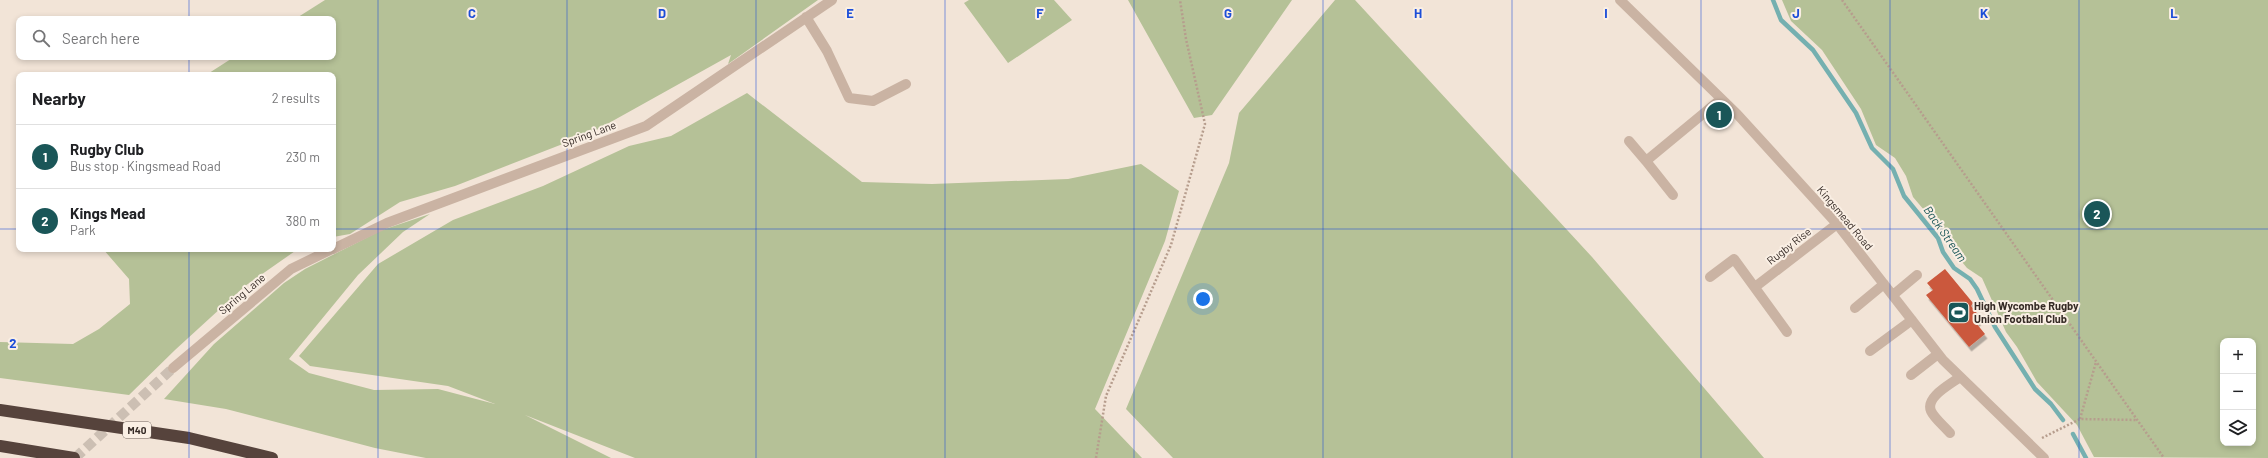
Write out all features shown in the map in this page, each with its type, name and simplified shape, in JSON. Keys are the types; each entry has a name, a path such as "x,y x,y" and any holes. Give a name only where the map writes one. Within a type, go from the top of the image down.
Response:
{"highway":[{"name":"M40","path":"0,410 189,438 272,458"},
{"path":"0,446 74,458"}],"street":[{"name":"Spring Lane","path":"336,248 387,223 646,126 832,0"},
{"name":"Kingsmead Road","path":"1620,0 1721,99 1837,224 1938,354 2028,444 2044,458"},
{"path":"806,17 827,51 849,98 873,101 906,84"},
{"path":"1646,161 1721,99"},
{"path":"1629,141 1673,195"},
{"name":"Rugby Rise","path":"1755,287 1837,224"},
{"name":"Spring Lane","path":"173,368 290,269 327,252"},
{"path":"1710,276 1734,259 1787,332"},
{"path":"1892,295 1917,275"},
{"path":"1855,308 1884,284"},
{"path":"1870,351 1912,320"},
{"path":"1911,375 1938,354"},
{"path":"1950,433 1931,411 1930,403 1934,396 1960,377"}],"path":[{"path":"1096,458 1106,396 1171,245 1205,124 1180,0"},
{"path":"1842,0 2164,458"},
{"path":"2080,419 2096,362"},
{"path":"2028,444 2080,419 2137,420"}],"green space":[{"path":"325,0 818,0 728,64 731,55 591,133 455,186 400,202 350,234 336,236 336,72 211,72 229,60 336,60 336,16 300,16"},
{"path":"969,0 1054,0 1072,20 1008,63 964,3"},
{"path":"1128,0 1292,0 1212,115 1194,118"},
{"path":"1335,0 1355,0 1592,257 1764,458 1173,458 1126,409 1229,163 1239,113"},
{"path":"1782,0 2268,0 2268,458 2094,457 2077,425 2037,382 2017,347 2006,332 1982,278 1967,268 1949,246 1941,230 1913,197 1906,176 1895,158 1876,145 1861,109 1822,50 1791,21"},
{"path":"747,93 862,182 932,184 1068,179 1141,164 1179,191 1165,241 1095,409 1142,458 635,458 525,415 611,458 426,458 375,448 226,409 164,399 214,344 284,283 305,269 382,230 430,214 403,232 358,275 289,359 309,373 374,390 438,389 495,404 448,386 310,366 299,356 378,264 453,220 543,186 629,146 671,136"},
{"path":"106,252 294,252 245,286 175,350 129,395 0,378 0,342 73,344 99,329 130,304 129,279"}],"building":[{"name":"High Wycombe Rugby Union Football Club","path":"1945,269 1973,303 1971,306 1981,318 1976,323 1985,334 1969,347 1926,295 1933,290 1927,283"}],"waterway":[{"name":"Back Stream","path":"1773,0 1781,20 1813,50 1856,113 1872,148 1893,169 1904,196 1938,238 1943,252 1954,268 1970,279 1977,289 1995,327 2035,389 2051,404 2063,420"},
{"name":"Back Stream","path":"2073,434 2086,458"}],"tunnel":[{"path":"75,458 173,368"}],"place":[{"name":"Rugby Club","path":"1719,115"},
{"name":"Kings Mead","path":"2097,214"},
{"name":"High Wycombe Rugby Union Football Club","path":"1958,312"}]}
